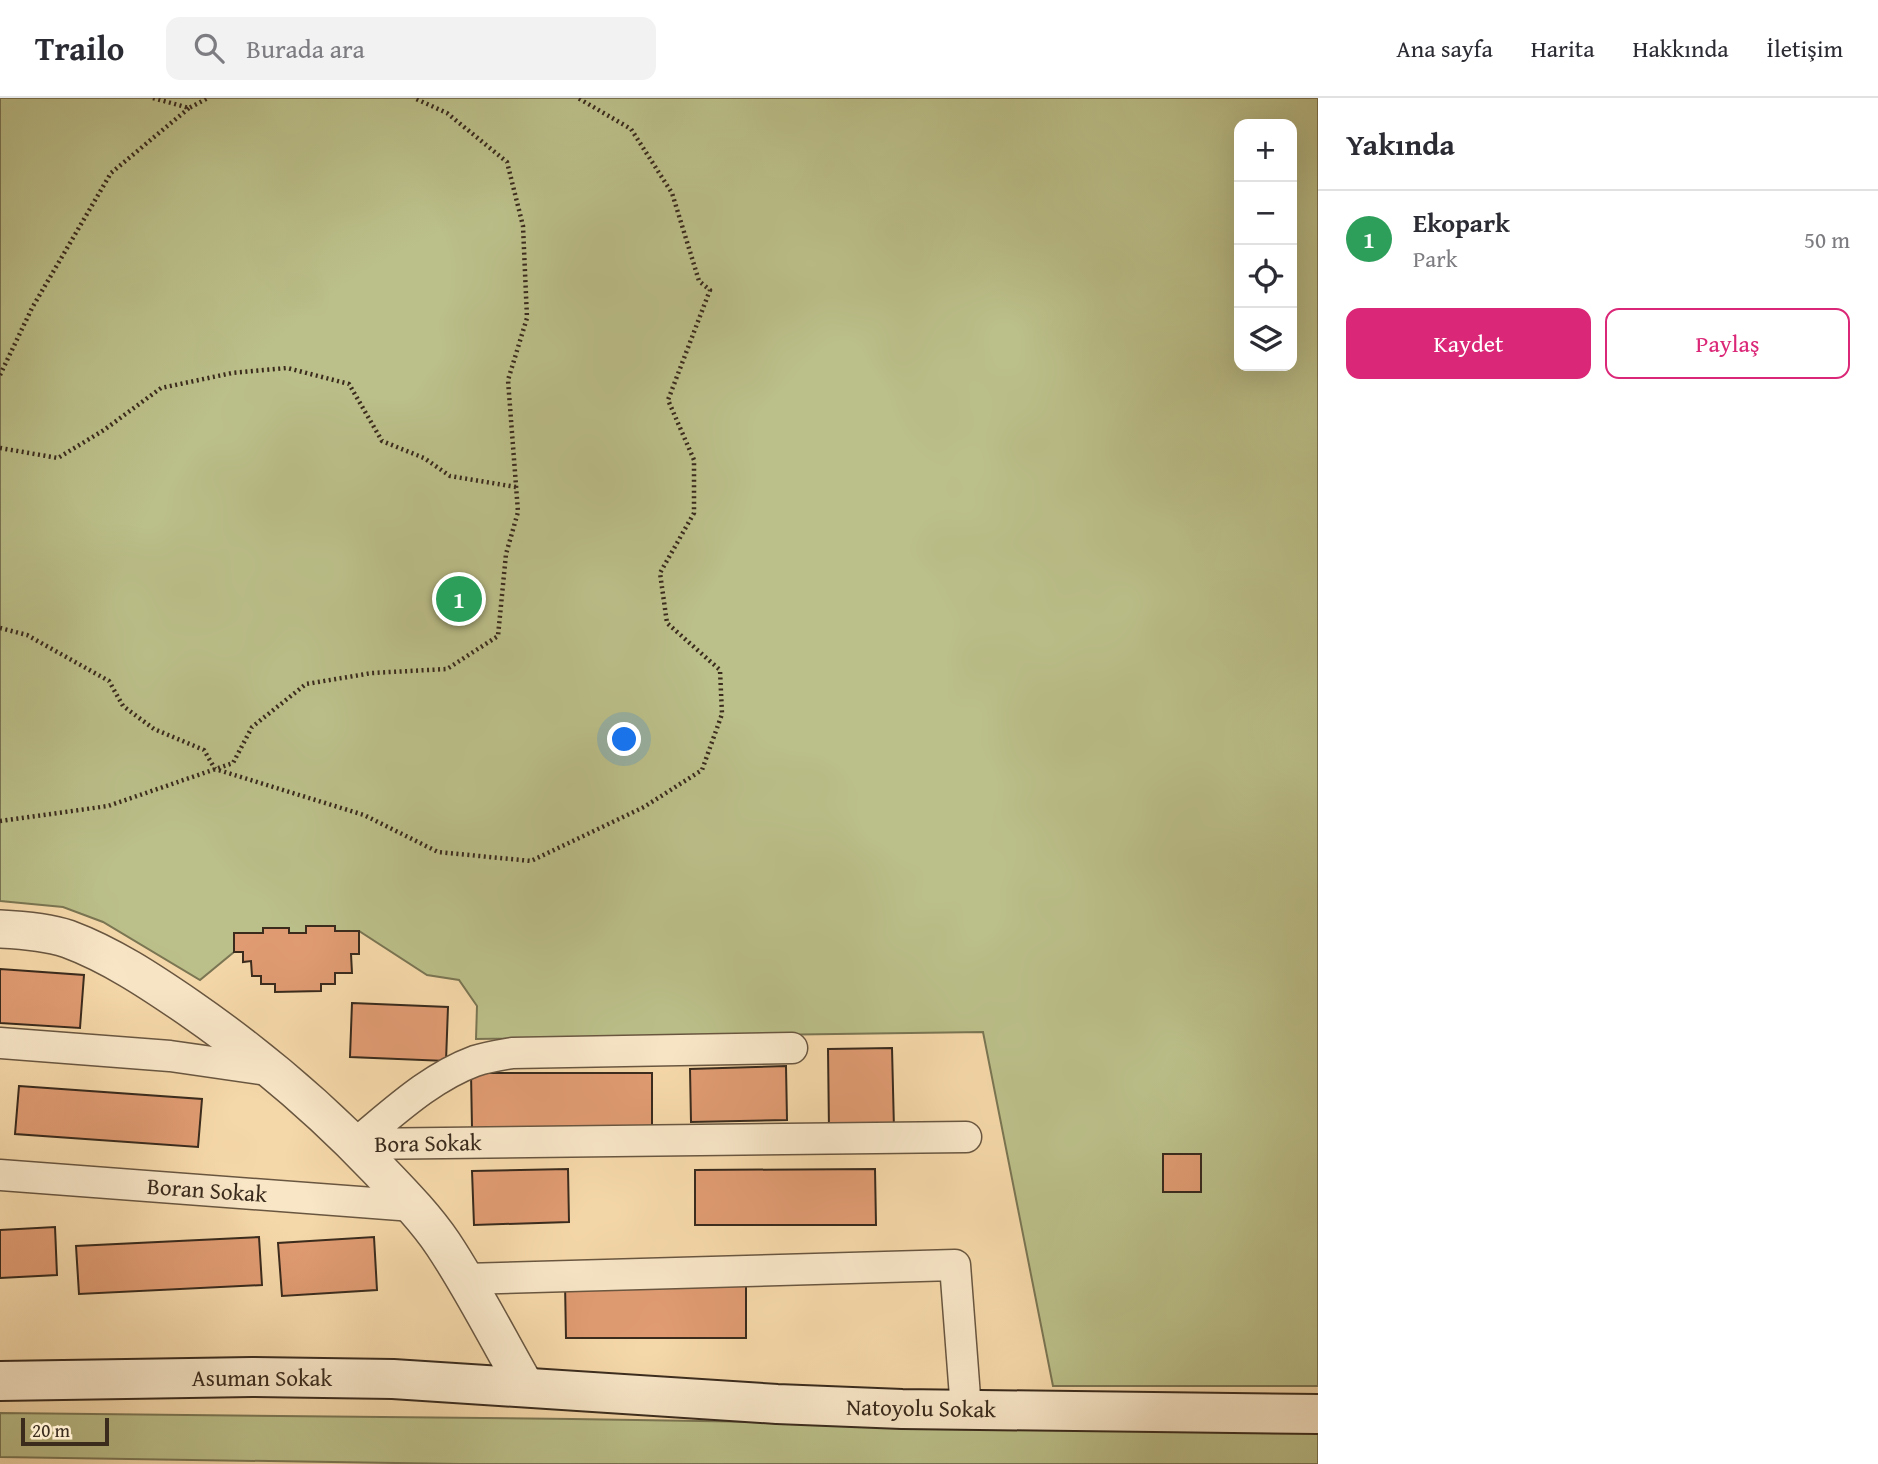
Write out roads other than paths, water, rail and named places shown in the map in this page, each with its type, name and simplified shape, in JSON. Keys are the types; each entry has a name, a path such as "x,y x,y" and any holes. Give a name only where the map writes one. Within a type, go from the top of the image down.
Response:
{"main road":[{"name":"Asuman Sokak","path":"0,1381 252,1377 393,1379 525,1386"},
{"name":"Natoyolu Sokak","path":"525,1386 777,1404 966,1410 1318,1414"}],"street":[{"path":"0,929 66,938 98,952 150,980 235,1039 275,1071 355,1144 413,1206 442,1243 525,1386"},
{"path":"0,1043 170,1056 275,1071"},
{"name":"Bora Sokak","path":"355,1144 406,1102 446,1074 477,1060 512,1053 792,1048"},
{"name":"Bora Sokak","path":"355,1144 966,1137"},
{"name":"Boran Sokak","path":"0,1175 413,1206"},
{"path":"464,1279 955,1265 966,1410"}],"place":[{"name":"Ekopark","path":"459,599"}]}
